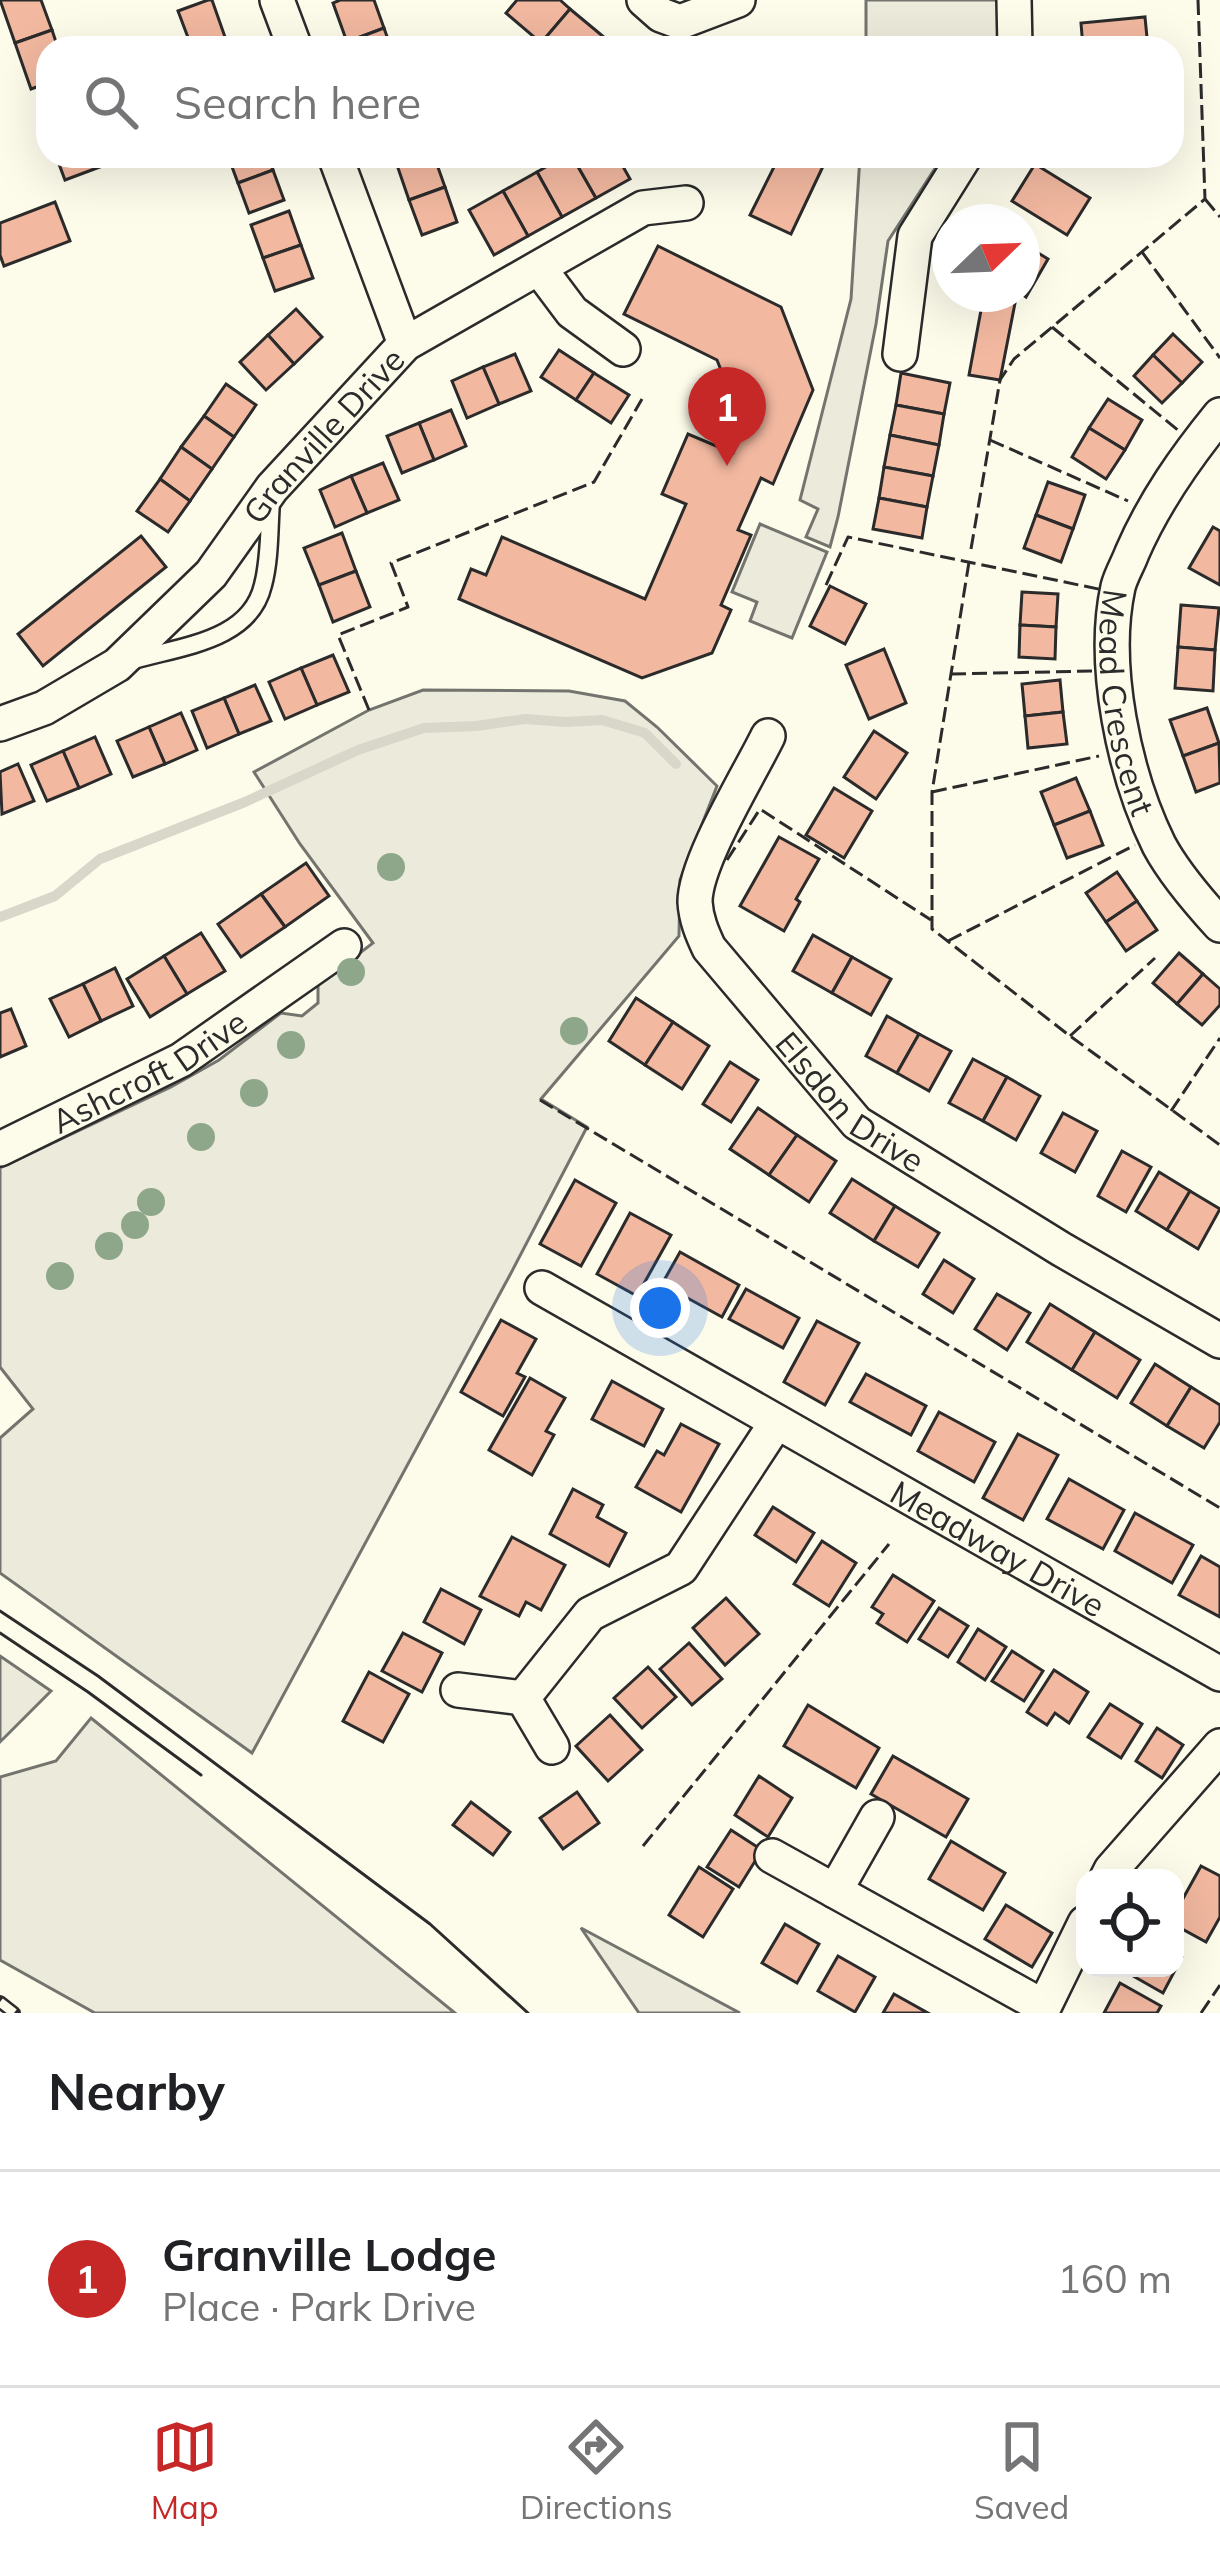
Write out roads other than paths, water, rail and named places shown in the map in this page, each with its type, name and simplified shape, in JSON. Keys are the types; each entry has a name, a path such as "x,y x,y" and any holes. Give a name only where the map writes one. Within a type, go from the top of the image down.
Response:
{"street":[{"path":"277,0 290,36"},
{"path":"644,0 661,15 680,22 738,0"},
{"path":"1014,0 1016,36"},
{"path":"339,168 405,344"},
{"path":"900,354 915,236 958,168"},
{"name":"Granville Drive","path":"0,724 44,708 117,665 211,574 272,488 405,344 644,208 686,203"},
{"path":"539,268 572,312 623,349"},
{"name":"Mead Crescent","path":"1220,415 1168,484 1140,535 1118,586 1112,658 1133,783 1161,849 1220,925"},
{"name":"Elsdon Drive","path":"768,736 704,862 695,899 709,947 857,1124 1220,1341"},
{"name":"Ashcroft Drive","path":"0,1149 182,1060 299,993 344,946"},
{"name":"Meadway Drive","path":"542,1288 1220,1674"},
{"path":"523,1698 590,1615 681,1568 776,1423"},
{"path":"458,1690 523,1698"},
{"path":"523,1698 552,1747"},
{"path":"1112,1869 1220,1746"},
{"path":"835,1891 877,1817"},
{"path":"772,1856 1044,2007 1076,1941"}],"lane":[{"path":"117,665 229,632 252,613 264,584 272,488"}],"waterway":[{"path":"0,917 55,896 100,859 245,802 358,750 424,728 525,719 602,720 645,733 676,764"}],"tram line":[{"path":"0,1611 98,1676 430,1924 528,2013"},
{"path":"0,1633 201,1775"}],"railway":[{"path":"0,2002 14,2013"}],"place":[{"name":"Granville Lodge","path":"727,466"}]}
